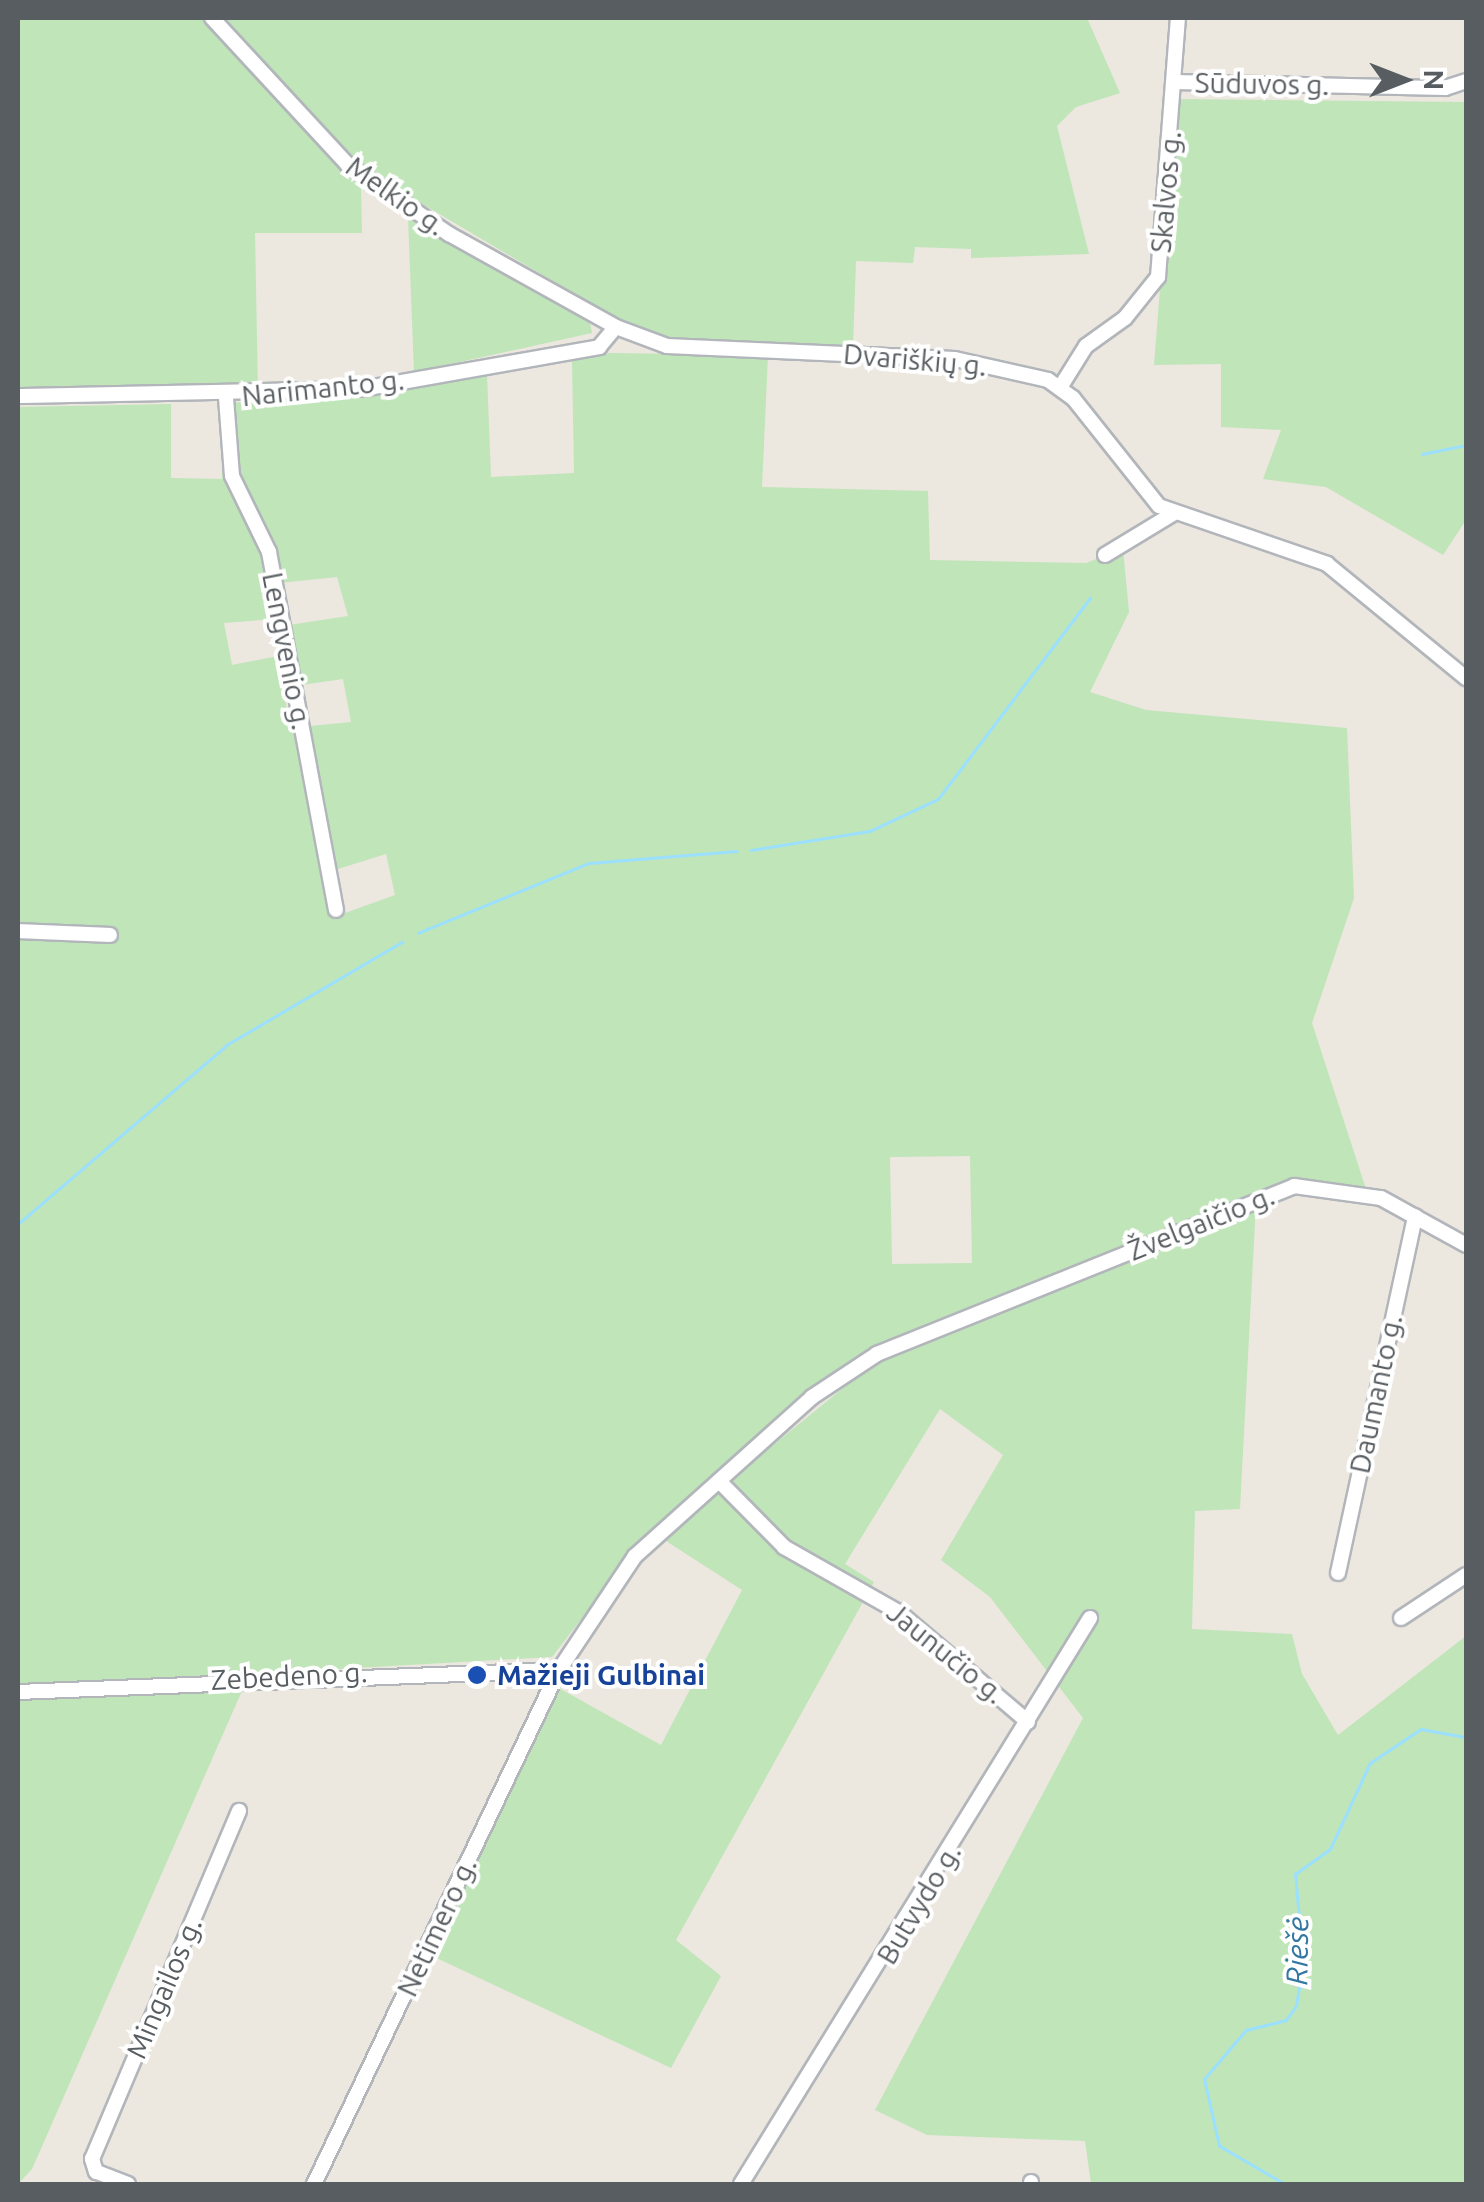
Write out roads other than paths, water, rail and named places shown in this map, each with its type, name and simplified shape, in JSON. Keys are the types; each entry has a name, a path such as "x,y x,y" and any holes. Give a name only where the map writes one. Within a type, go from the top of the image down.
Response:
{"street":[{"name":"Melkio g.","path":"212,18 348,164 449,234 616,327"},
{"name":"Skalvos g.","path":"1061,386 1086,346 1126,318 1158,277 1178,18"},
{"name":"Sūduvos g.","path":"1175,82 1445,88 1466,81"},
{"name":"Dvariškių g.","path":"616,327 680,348 955,358 1061,386"},
{"name":"Narimanto g.","path":"18,396 226,398 362,389 599,347 616,327"},
{"path":"1061,386 1132,481 1174,513 1326,564 1466,678"},
{"name":"Lengvenio g.","path":"226,398 232,476 269,552 336,910"},
{"path":"1105,555 1174,513"},
{"path":"18,931 110,935"},
{"name":"Žvelgaičio g.","path":"720,1481 856,1366 1102,1263 1306,1184 1350,1188 1415,1216 1466,1245"},
{"name":"Daumanto g.","path":"1338,1573 1415,1216"},
{"name":"Netimero g.","path":"314,2184 559,1670 636,1556 720,1481"},
{"name":"Jaunučio g.","path":"720,1481 784,1547 900,1613 1028,1722"},
{"path":"1400,1618 1466,1576"},
{"name":"Butvydo g.","path":"741,2184 1090,1618"},
{"name":"Zebedeno g.","path":"18,1692 559,1670"},
{"name":"Mingailos g.","path":"128,2184 90,2166 239,1811"}],"waterway":[{"path":"1422,454 1466,445"},
{"path":"751,850 870,831 938,799 1090,598"},
{"path":"418,933 589,863 737,851"},
{"path":"18,1224 228,1044 402,942"},
{"name":"Riešė","path":"1284,2184 1219,2146 1204,2079 1246,2030 1286,2020 1296,2006 1303,1963 1295,1874 1330,1849 1370,1763 1421,1729 1466,1737"}],"place":[{"name":"Mažieji Gulbinai","path":"477,1675"}]}
